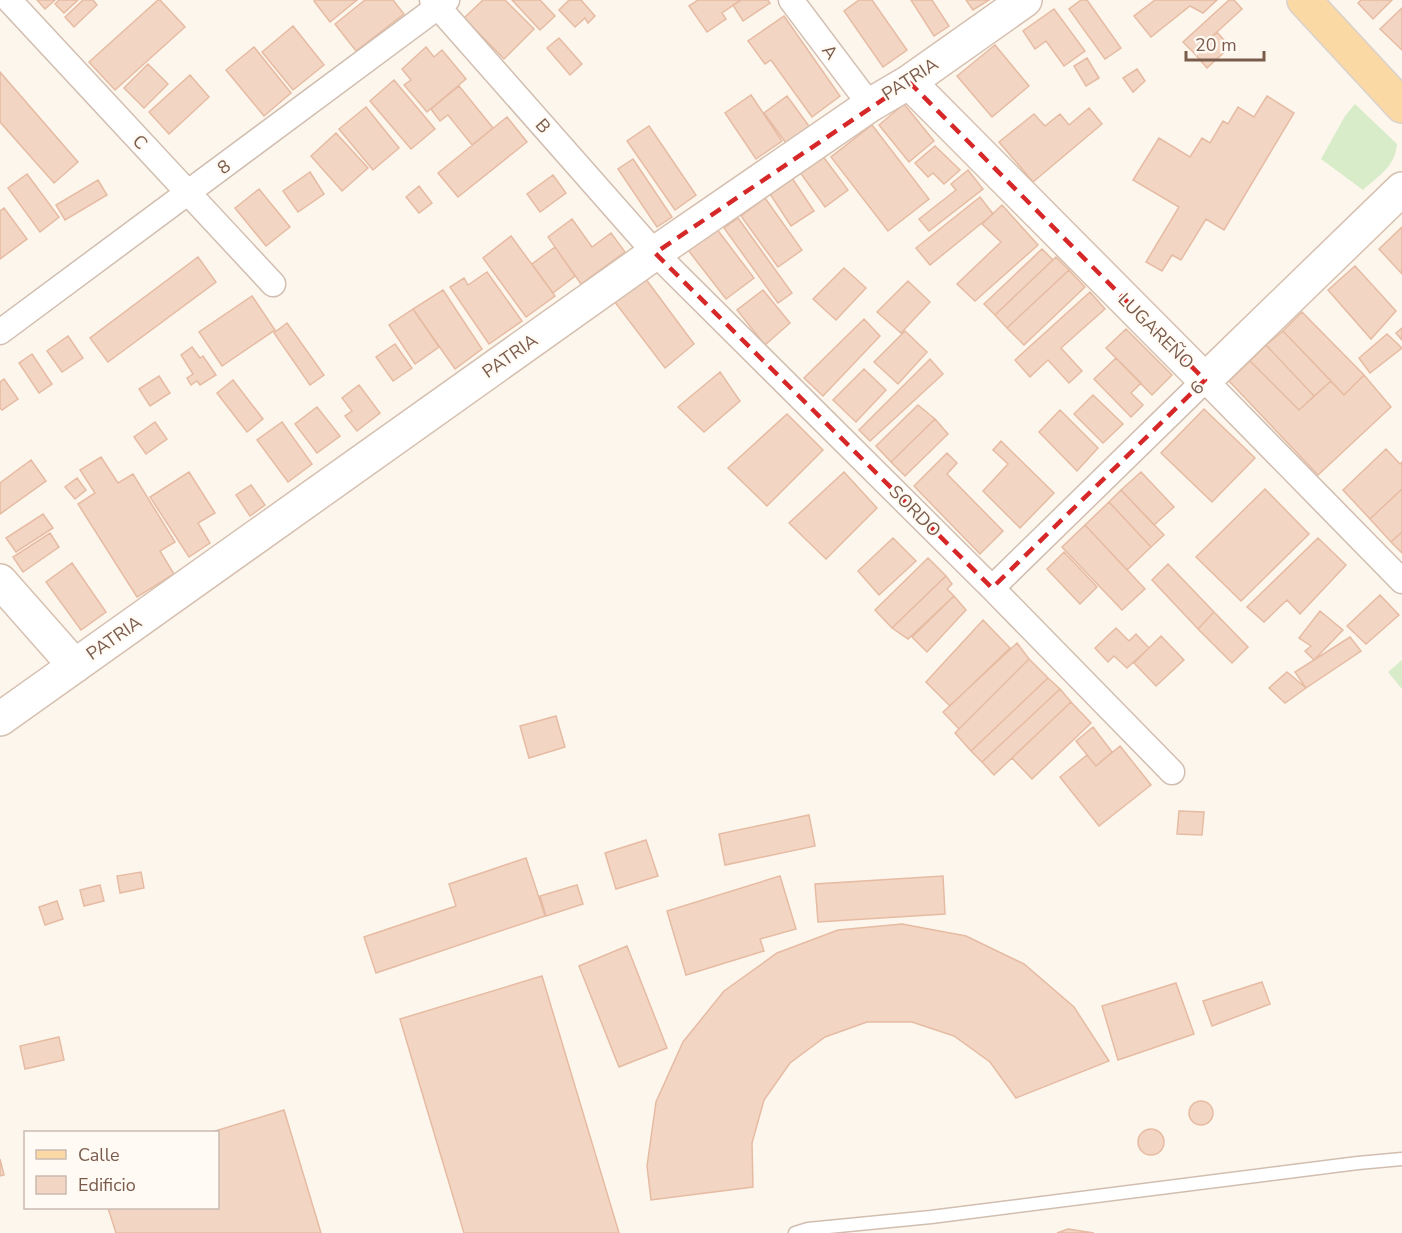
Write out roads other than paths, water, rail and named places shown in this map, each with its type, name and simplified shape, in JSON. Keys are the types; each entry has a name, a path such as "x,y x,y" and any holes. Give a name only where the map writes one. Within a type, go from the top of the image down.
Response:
{"main road":[{"path":"1304,0 1402,106"}],"street":[{"name":"C","path":"9,0 273,284"},
{"name":"A","path":"791,0 870,105"},
{"name":"PATRIA","path":"0,719 655,253 870,105 909,82 1025,0"},
{"name":"8","path":"0,332 188,193 439,2"},
{"name":"B","path":"439,2 655,253"},
{"name":"LUGAREÑO","path":"909,82 1402,581"},
{"name":"6","path":"992,588 1402,189"},
{"name":"SORDO","path":"655,253 992,588 1172,772"},
{"path":"0,581 75,666"}],"lane":[{"path":"795,1233 808,1229 932,1217 1402,1159"}]}
